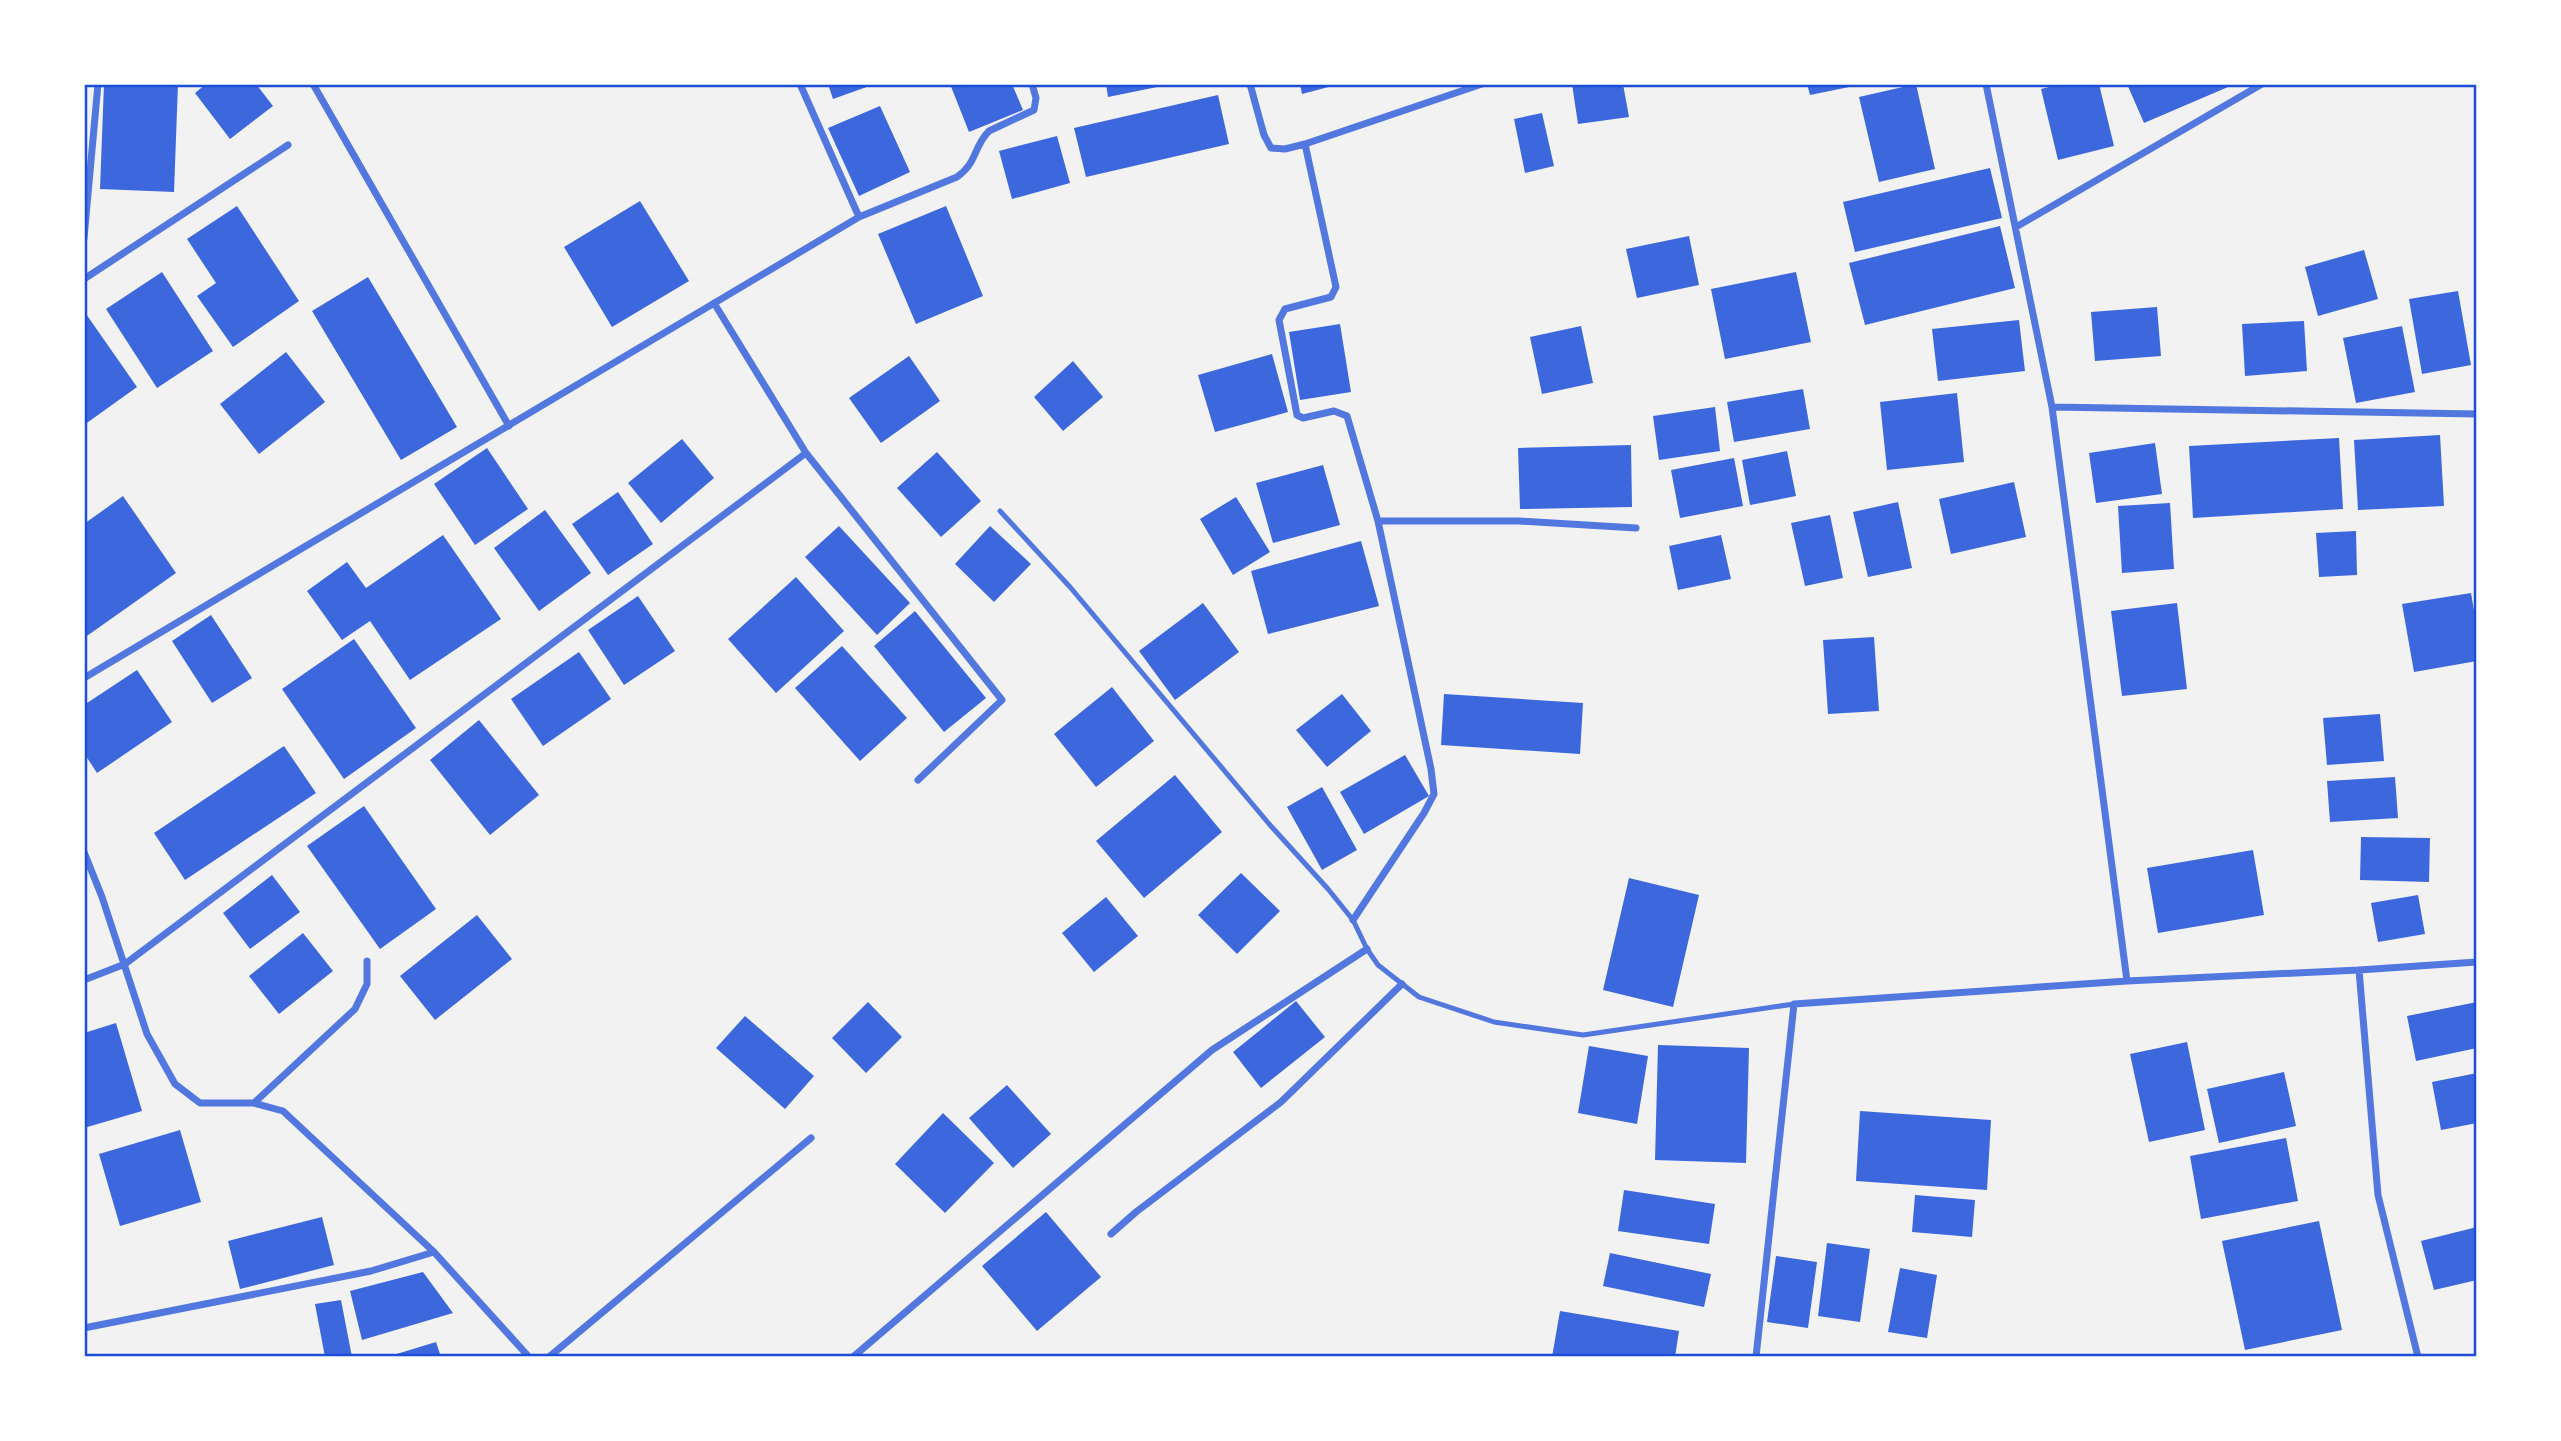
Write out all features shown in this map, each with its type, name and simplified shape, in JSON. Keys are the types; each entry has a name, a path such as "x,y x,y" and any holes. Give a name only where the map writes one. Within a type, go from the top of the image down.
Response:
{"street":[{"path":"84,238 98,84"},
{"path":"313,84 509,426"},
{"path":"800,84 859,217"},
{"path":"84,678 859,217 957,177 968,169 983,136 1034,110 1036,98 1032,84"},
{"path":"1250,84 1264,135 1271,148 1285,149 1482,84"},
{"path":"1986,84 2052,407 2127,981"},
{"path":"2016,228 2262,84"},
{"path":"1305,144 1336,287 1331,297 1285,309 1281,313 1279,325 1297,415 1303,418 1334,411 1347,416 1378,521 1434,794 1353,919"},
{"path":"84,279 288,145"},
{"path":"715,303 806,453 1002,700 918,780"},
{"path":"2052,407 2477,414"},
{"path":"84,980 125,964 806,453"},
{"path":"1378,521 1519,521 1636,528"},
{"path":"84,852 125,964 147,1034 174,1084 200,1103 254,1103 283,1111 434,1252 529,1357"},
{"path":"852,1357 1212,1050 1367,949"},
{"path":"254,1103 355,1009 367,984 367,961"},
{"path":"1756,1357 1794,1004 2127,981 2477,962"},
{"path":"2359,970 2378,1195 2418,1357"},
{"path":"1111,1234 1281,1102 1402,984"},
{"path":"549,1357 811,1138"},
{"path":"84,1328 371,1271 434,1252"}],"lane":[{"path":"1000,511 1070,587 1270,825 1353,919 1378,965 1419,997 1494,1022 1583,1035 1794,1004"}],"building":[{"path":"104,84 178,84 174,192 100,189"},
{"path":"206,84 256,84 273,106 230,139 195,93"},
{"path":"828,84 875,84 833,99"},
{"path":"950,84 1012,84 1023,110 969,132"},
{"path":"1106,84 1167,84 1167,85 1108,97"},
{"path":"1300,84 1336,84 1336,85 1302,94"},
{"path":"1572,84 1623,84 1629,117 1578,124"},
{"path":"1807,84 1859,84 1859,85 1810,95"},
{"path":"1916,84 1935,169 1879,182 1859,97"},
{"path":"2061,84 2099,84 2114,146 2058,160 2041,89"},
{"path":"2127,84 2235,84 2144,123"},
{"path":"1218,95 1229,144 1086,177 1074,128"},
{"path":"880,106 910,172 859,196 828,128"},
{"path":"1542,113 1554,166 1525,173 1514,119"},
{"path":"1057,136 1070,183 1012,199 999,151"},
{"path":"1990,168 2002,218 1855,252 1843,202"},
{"path":"640,201 689,281 612,327 564,247"},
{"path":"237,206 299,301 233,347 197,296 216,283 187,239"},
{"path":"946,206 983,296 916,324 878,234"},
{"path":"2000,226 2015,288 1865,325 1849,263"},
{"path":"1689,236 1699,285 1637,298 1626,249"},
{"path":"2364,250 2378,299 2318,316 2305,267"},
{"path":"162,272 213,351 157,388 106,309"},
{"path":"1796,272 1811,342 1725,359 1711,289"},
{"path":"368,277 457,427 401,460 312,311"},
{"path":"2458,291 2471,365 2422,374 2409,299"},
{"path":"2157,307 2161,356 2095,361 2091,312"},
{"path":"84,311 137,387 84,425"},
{"path":"2019,320 2025,371 1938,381 1932,329"},
{"path":"2304,321 2307,371 2245,376 2242,324"},
{"path":"1340,324 1351,392 1300,400 1289,332"},
{"path":"1581,326 1593,383 1542,394 1530,337"},
{"path":"2402,326 2415,392 2356,403 2343,338"},
{"path":"286,352 325,402 259,454 220,404"},
{"path":"1272,354 1288,412 1215,432 1198,375"},
{"path":"909,356 940,401 881,443 849,398"},
{"path":"1073,361 1103,397 1063,431 1034,397"},
{"path":"1803,389 1810,429 1734,442 1727,402"},
{"path":"1957,393 1964,462 1887,470 1880,402"},
{"path":"1715,407 1720,451 1659,460 1653,416"},
{"path":"2440,435 2444,506 2358,510 2354,440"},
{"path":"2339,438 2343,509 2193,518 2189,446"},
{"path":"682,439 714,478 661,523 628,483"},
{"path":"2155,443 2162,494 2096,503 2089,453"},
{"path":"1631,445 1632,507 1520,509 1518,448"},
{"path":"487,448 528,509 475,545 434,484"},
{"path":"1787,451 1796,496 1750,505 1742,460"},
{"path":"937,452 981,501 941,537 897,488"},
{"path":"1734,458 1743,506 1680,518 1671,470"},
{"path":"1323,465 1340,525 1273,543 1256,483"},
{"path":"2014,482 2026,537 1951,554 1939,499"},
{"path":"618,492 653,544 608,575 572,524"},
{"path":"123,496 176,573 84,638 84,524"},
{"path":"1236,497 1270,552 1233,575 1200,519"},
{"path":"1898,502 1912,568 1868,577 1853,512"},
{"path":"2170,503 2174,569 2122,573 2118,506"},
{"path":"545,510 591,573 539,611 494,548"},
{"path":"1830,515 1843,578 1805,586 1791,523"},
{"path":"839,526 910,603 877,635 805,557"},
{"path":"990,526 1031,564 994,602 955,564"},
{"path":"2356,531 2357,575 2319,577 2316,533"},
{"path":"443,535 501,619 410,680 370,621 342,640 307,591 347,562 366,588"},
{"path":"1721,535 1731,579 1678,590 1669,546"},
{"path":"1361,541 1379,606 1268,634 1251,571"},
{"path":"796,577 844,631 776,693 728,639"},
{"path":"2471,593 2477,628 2477,661 2414,672 2402,604"},
{"path":"638,596 675,651 624,685 588,630"},
{"path":"1203,603 1239,652 1175,700 1139,651"},
{"path":"2177,603 2187,689 2122,696 2111,611"},
{"path":"915,611 986,698 944,732 874,646"},
{"path":"211,615 252,678 212,703 172,641"},
{"path":"1874,637 1879,711 1828,714 1823,640"},
{"path":"354,639 416,728 344,779 282,689"},
{"path":"842,646 907,718 860,761 795,688"},
{"path":"579,652 611,699 543,746 511,699"},
{"path":"137,670 172,722 97,773 84,753 84,705"},
{"path":"1112,687 1154,741 1096,787 1054,734"},
{"path":"1342,694 1371,731 1327,767 1296,730"},
{"path":"1444,694 1583,703 1580,754 1441,745"},
{"path":"2380,714 2384,761 2327,765 2323,718"},
{"path":"479,720 539,795 490,835 430,760"},
{"path":"284,746 316,793 185,880 154,833"},
{"path":"1405,755 1429,796 1364,834 1340,792"},
{"path":"1175,775 1222,832 1144,898 1096,841"},
{"path":"2395,777 2398,818 2330,822 2327,781"},
{"path":"1322,787 1357,850 1322,870 1287,807"},
{"path":"364,806 436,909 380,949 307,846"},
{"path":"2361,837 2430,838 2429,882 2360,880"},
{"path":"2253,850 2264,915 2158,933 2147,868"},
{"path":"1241,873 1280,911 1237,954 1198,915"},
{"path":"272,875 300,912 250,949 223,913"},
{"path":"1629,878 1699,895 1673,1007 1603,990"},
{"path":"2418,895 2425,934 2378,942 2371,903"},
{"path":"1106,897 1138,936 1094,972 1062,933"},
{"path":"477,915 512,959 435,1020 400,976"},
{"path":"303,933 333,971 279,1014 249,976"},
{"path":"1296,1001 1325,1037 1261,1088 1233,1052"},
{"path":"868,1002 902,1037 866,1073 832,1038"},
{"path":"2477,1002 2477,1048 2416,1061 2407,1016"},
{"path":"745,1016 814,1076 785,1109 716,1048"},
{"path":"116,1023 142,1111 84,1128 84,1033"},
{"path":"2187,1042 2205,1130 2149,1142 2130,1054"},
{"path":"1658,1045 1749,1048 1746,1163 1655,1160"},
{"path":"1589,1046 1648,1056 1637,1124 1578,1113"},
{"path":"2284,1072 2296,1126 2219,1143 2207,1089"},
{"path":"2477,1073 2477,1123 2441,1130 2432,1082"},
{"path":"1007,1085 1051,1134 1013,1168 969,1118"},
{"path":"1860,1111 1991,1120 1987,1190 1856,1181"},
{"path":"943,1113 994,1163 945,1213 895,1164"},
{"path":"180,1130 201,1202 120,1226 99,1154"},
{"path":"2286,1138 2298,1201 2201,1219 2190,1156"},
{"path":"1624,1190 1715,1204 1709,1244 1618,1231"},
{"path":"1915,1195 1975,1200 1972,1237 1912,1232"},
{"path":"1046,1212 1101,1277 1037,1331 982,1266"},
{"path":"322,1217 334,1265 240,1289 228,1241"},
{"path":"2319,1221 2342,1330 2245,1350 2222,1241"},
{"path":"2477,1227 2477,1280 2434,1290 2421,1241"},
{"path":"1827,1243 1870,1249 1860,1322 1818,1316"},
{"path":"1610,1253 1711,1274 1704,1307 1603,1286"},
{"path":"1776,1256 1817,1262 1808,1328 1767,1322"},
{"path":"1900,1268 1937,1275 1927,1338 1888,1332"},
{"path":"423,1272 453,1313 362,1340 350,1291"},
{"path":"341,1300 352,1357 325,1357 315,1304"},
{"path":"1560,1311 1679,1331 1675,1357 1552,1357"},
{"path":"436,1342 441,1357 390,1357 390,1356"}]}
